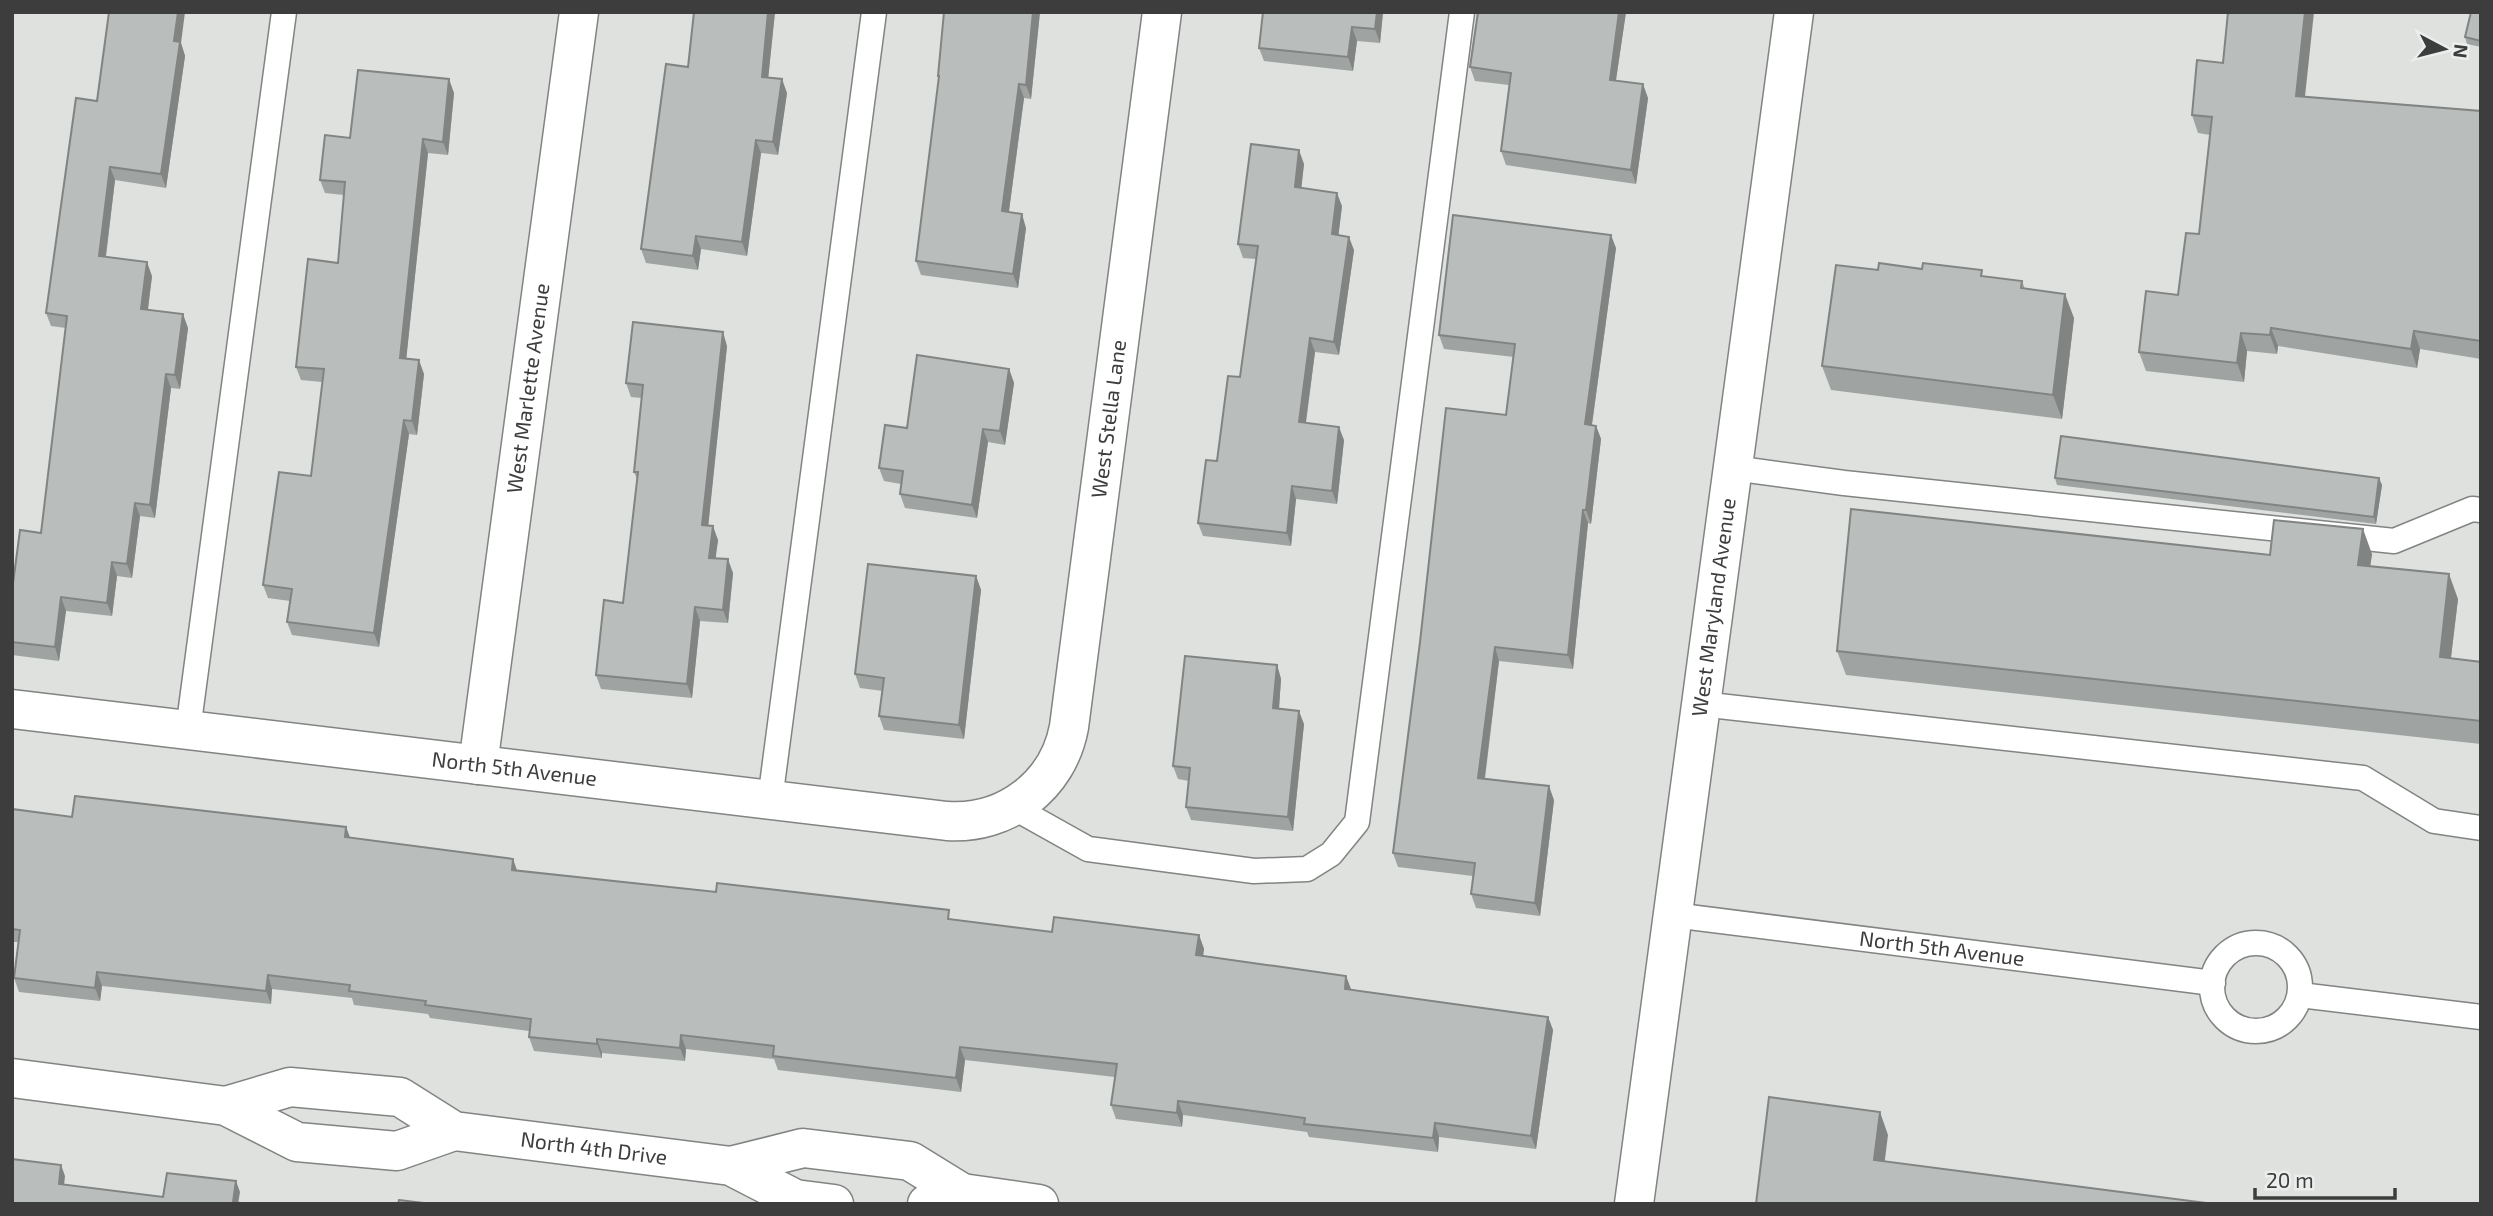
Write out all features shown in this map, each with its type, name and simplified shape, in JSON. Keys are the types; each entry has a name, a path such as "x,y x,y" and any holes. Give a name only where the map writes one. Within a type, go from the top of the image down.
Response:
{"street":[{"name":"West Marlette Avenue","path":"478,765 579,12"},
{"name":"West Stella Lane","path":"1013,807 1042,784 1056,764 1067,739 1162,12"},
{"name":"West Maryland Avenue","path":"1634,1204 1794,12"},
{"name":"North 5th Avenue","path":"12,709 957,822 983,819 1013,807"},
{"name":"North 4th Drive","path":"12,1078 226,1106 298,1142 397,1151 454,1130"},
{"name":"North 4th Drive","path":"226,1106 290,1087 400,1097 454,1130 731,1166 795,1199 834,1204"},
{"name":"North 4th Drive","path":"731,1166 803,1148 817,1149 910,1161 945,1199 1039,1204"}],"lane":[{"path":"188,730 284,12"},
{"path":"770,800 874,12"},
{"path":"1013,807 1088,849 1254,871 1307,869 1331,855 1357,822 1462,12"},
{"path":"1732,468 1844,483 2394,541 2472,509 2481,510"},
{"path":"1701,704 2363,778 2434,821 2481,828"},
{"name":"North 5th Avenue","path":"1673,915 2213,983"},
{"path":"2253,943 2270,946 2286,955 2299,977 2300,995 2292,1014 2280,1024 2267,1030 2250,1031 2237,1027 2223,1016 2216,1005 2212,990 2218,965 2228,953 2253,943"},
{"path":"2300,995 2481,1017"}],"building":[{"path":"109,12 178,12 174,41 180,42 161,174 110,167 99,256 147,262 141,309 183,314 175,375 166,374 150,505 135,503 127,564 112,562 107,603 61,597 55,647 12,642 12,591 20,530 41,533 67,316 46,313 76,98 97,101"},
{"path":"694,12 768,12 762,77 782,79 773,142 756,140 742,242 696,236 693,256 641,249 666,64 688,67"},
{"path":"944,12 1033,12 1026,85 1019,84 1002,211 1022,214 1013,274 916,261 939,76"},
{"path":"1263,12 1377,12 1375,29 1352,27 1348,57 1259,48"},
{"path":"1478,12 1619,12 1610,80 1643,84 1631,170 1501,151 1511,73 1470,67"},
{"path":"2228,12 2305,12 2296,96 2481,111 2481,341 2414,331 2411,349 2271,328 2270,335 2241,333 2237,363 2139,352 2146,291 2178,295 2186,233 2199,234 2212,117 2192,115 2197,60 2223,63"},
{"path":"2471,12 2481,12 2481,41 2465,37"},
{"path":"358,70 449,79 443,142 423,139 400,358 419,360 412,421 404,420 374,633 287,622 292,589 263,585 279,472 311,476 324,369 296,367 308,259 338,263 345,182 320,180 325,135 350,138"},
{"path":"1251,144 1299,150 1295,187 1337,193 1332,234 1349,237 1334,342 1310,338 1299,422 1339,427 1332,491 1292,486 1287,533 1198,523 1206,460 1217,461 1228,376 1240,377 1258,246 1238,244"},
{"path":"1453,215 1611,235 1585,424 1596,426 1586,510 1583,510 1568,655 1495,647 1478,778 1549,786 1535,903 1471,894 1475,863 1393,853 1446,408 1506,415 1515,344 1439,335"},
{"path":"1879,263 1922,269 1923,263 1982,270 1981,276 2022,281 2021,288 2065,294 2053,395 1822,366 1836,265 1878,270"},
{"path":"633,322 723,332 702,525 713,526 709,558 728,559 723,610 695,607 687,684 596,675 604,600 623,603 638,472 634,472 643,385 626,383"},
{"path":"917,355 1009,369 1000,431 983,429 972,505 900,494 903,471 879,468 885,425 907,428"},
{"path":"2061,436 2379,478 2374,517 2055,478"},
{"path":"1851,509 2270,555 2274,520 2363,529 2358,565 2449,574 2440,657 2481,662 2481,721 1837,651"},
{"path":"868,564 976,576 959,725 879,716 884,678 855,674"},
{"path":"1185,656 1277,665 1273,708 1299,711 1288,817 1186,807 1190,768 1173,766"},
{"path":"75,796 346,827 345,837 513,859 512,870 716,892 717,883 949,910 948,919 1052,932 1054,917 1199,935 1196,955 1346,976 1345,989 1548,1017 1531,1136 1435,1123 1433,1138 1304,1124 1305,1118 1178,1101 1177,1113 1111,1105 1117,1064 960,1047 956,1078 773,1056 774,1046 681,1035 680,1048 597,1039 597,1044 529,1037 531,1019 425,1005 426,1001 349,991 350,985 268,975 266,991 97,972 95,988 14,978 20,930 12,929 12,809 72,817"},
{"path":"1769,1097 1880,1112 1874,1160 2214,1204 1756,1204"},
{"path":"12,1159 61,1165 59,1184 163,1197 167,1173 236,1181 233,1202 248,1204 12,1204"},
{"path":"399,1200 432,1204 398,1204"}]}
